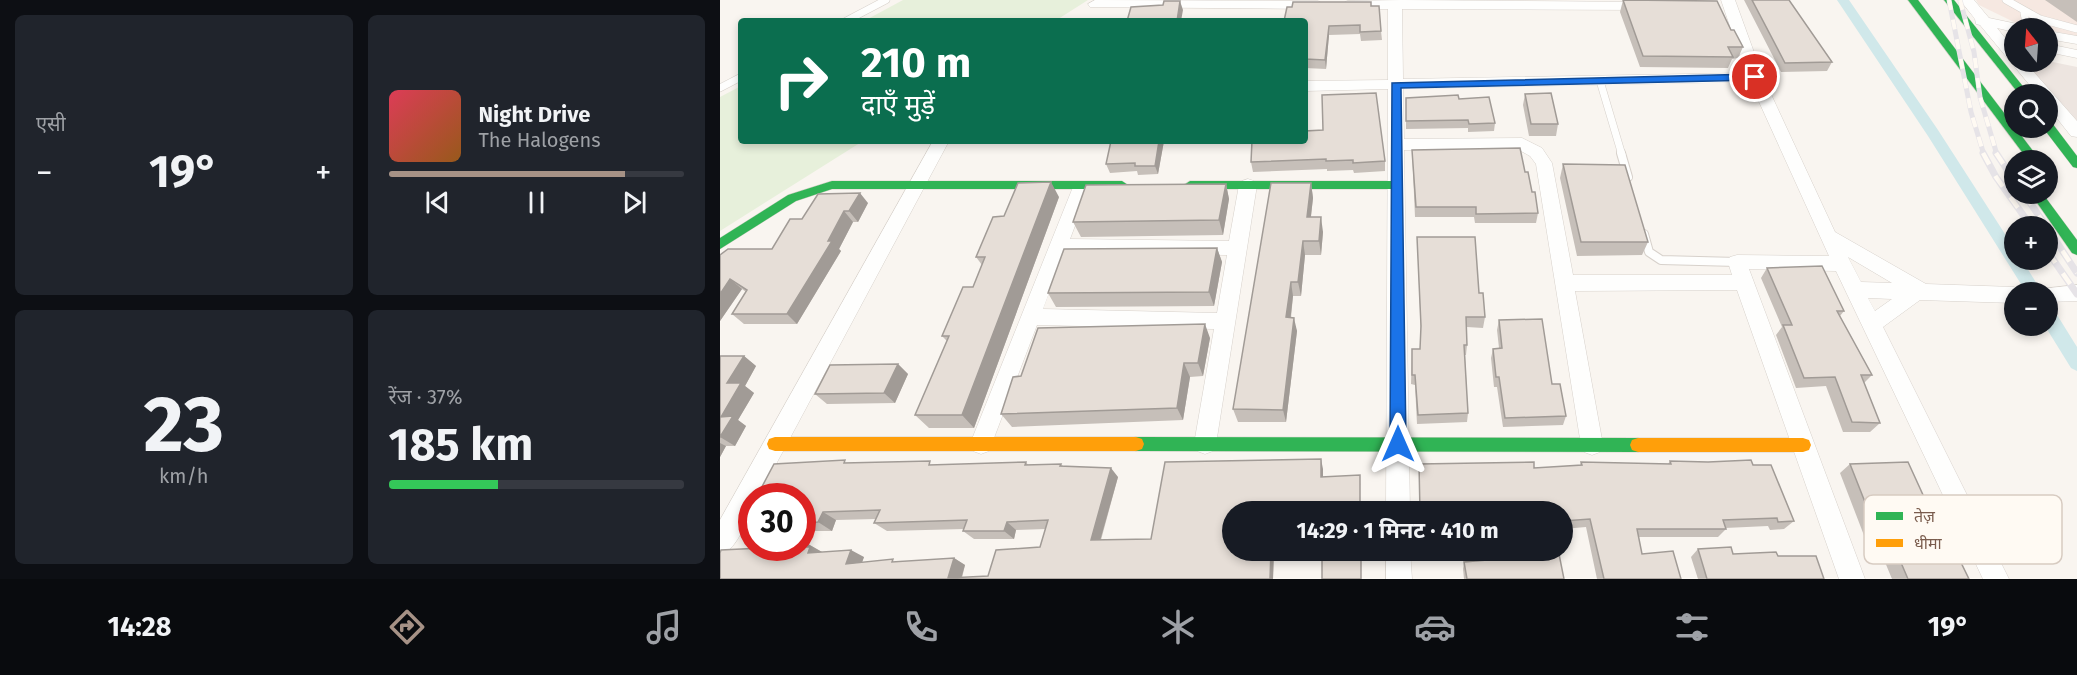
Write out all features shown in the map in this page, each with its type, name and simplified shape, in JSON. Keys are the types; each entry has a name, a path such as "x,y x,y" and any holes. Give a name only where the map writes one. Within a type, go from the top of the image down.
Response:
{"street":[{"path":"1913,0 2026,150"},
{"path":"1949,0 1964,18 1998,39 2004,46"},
{"path":"1967,0 2018,84"},
{"path":"1272,18 1275,2"},
{"path":"1395,2 1398,501"},
{"path":"1095,4 1395,2 1608,3 1664,6"},
{"path":"1726,4 1755,77 1828,236 1955,495"},
{"path":"1982,28 2004,28"},
{"path":"2058,36 2077,40"},
{"path":"1998,39 2004,40"},
{"path":"2058,50 2077,54"},
{"path":"2026,72 2036,84"},
{"path":"1308,86 1755,77"},
{"path":"1990,102 2014,150"},
{"path":"2058,110 2077,132"},
{"path":"2057,138 2077,164"},
{"path":"720,544 939,144"},
{"path":"1396,145 1522,144 1536,152 1544,163 1592,445"},
{"path":"720,244 792,198 832,185 1140,185"},
{"path":"1176,185 1396,185"},
{"path":"1205,444 1248,185"},
{"path":"981,444 1081,186"},
{"path":"2044,204 2077,250"},
{"path":"1828,236 1919,291"},
{"path":"1058,246 1237,248"},
{"path":"1565,283 1842,264"},
{"path":"1740,272 1852,579"},
{"path":"1855,290 2004,295"},
{"path":"1871,324 1919,291"},
{"path":"2058,294 2076,293"},
{"path":"1030,317 1225,321"},
{"path":"775,444 1803,444"},
{"path":"1398,561 1399,579"},
{"path":"1989,564 1996,579"}],"lane":[{"path":"852,18 886,0"},
{"path":"2007,0 2024,13 2056,25 2077,29"},
{"path":"2024,13 2025,18"},
{"path":"720,88 738,79"},
{"path":"1600,81 1630,184"},
{"path":"1643,229 1649,252 1661,260 1740,272"}],"shaded area":[{"path":"1976,0 2077,0 2077,36 2058,32 2058,18 2006,18 1979,5"},
{"path":"2058,63 2077,67 2077,127 2058,105 2058,84 2040,84 2030,72 2058,72"}],"green space":[{"path":"903,0 1088,0 1060,18 870,18"},
{"path":"738,88 738,144 858,144 720,231 720,97"}],"building":[{"path":"1623,0 1717,1 1731,30 1734,30 1743,47 1728,47 1733,57 1643,56"},
{"path":"1752,0 1789,0 1832,62 1785,63"},
{"path":"1164,1 1180,1 1177,18 1128,18 1131,7 1163,5"},
{"path":"1293,2 1371,2 1371,6 1379,6 1381,31 1360,32 1360,25 1329,26 1325,60 1308,59 1308,18 1285,18 1287,7 1292,7"},
{"path":"1376,93 1385,161 1353,163 1353,160 1326,161 1326,159 1251,162 1252,144 1308,144 1308,131 1323,130 1322,95"},
{"path":"1551,93 1558,124 1531,124 1525,94"},
{"path":"1458,95 1459,99 1489,97 1495,123 1469,124 1468,120 1406,121 1406,98"},
{"path":"1110,144 1159,144 1155,166 1135,166 1135,163 1106,164"},
{"path":"1520,148 1525,172 1528,172 1532,192 1535,192 1538,213 1476,214 1476,207 1416,207 1412,150"},
{"path":"1563,164 1625,165 1648,242 1581,242"},
{"path":"1051,182 962,415 915,415 949,336 942,336 963,287 973,287 985,257 976,257 993,217 1004,216 1018,183"},
{"path":"1271,183 1311,183 1307,217 1321,217 1319,241 1303,241 1298,282 1291,282 1286,317 1294,318 1283,410 1233,409"},
{"path":"1226,184 1219,220 1073,222 1086,185"},
{"path":"860,193 849,211 844,211 828,241 832,241 787,314 732,314 747,290 730,279 720,294 720,255 728,249 772,249 790,219 802,219 818,194"},
{"path":"1417,237 1475,237 1479,293 1483,293 1485,317 1466,317 1467,345 1464,345 1468,413 1418,415 1415,375 1412,375 1412,349 1420,349 1421,326"},
{"path":"1217,248 1209,292 1048,293 1064,249"},
{"path":"1822,266 1844,311 1837,311 1872,375 1861,375 1880,423 1852,422 1835,377 1804,378 1783,325 1792,325 1767,268"},
{"path":"1542,319 1552,384 1560,384 1566,416 1505,418 1499,377 1496,377 1493,349 1502,348 1499,320"},
{"path":"1205,324 1198,363 1184,363 1177,408 1001,414 1013,377 1021,376 1038,328"},
{"path":"720,356 744,356 727,383 741,383 721,417 733,416 720,437"},
{"path":"898,364 884,393 815,394 830,365"},
{"path":"1321,459 1321,477 1360,475 1360,501 1222,501 1222,561 1271,561 1270,579 720,579 721,550 738,549 738,561 816,561 816,552 851,550 846,564 893,559 892,562 954,558 948,578 988,576 996,550 1040,547 1048,520 1007,522 1004,531 963,531 967,520 874,523 880,510 823,512 816,522 816,483 764,483 774,464 845,460 844,463 930,461 929,465 1026,462 1025,465 1061,464 1060,466 1111,468 1091,540 1151,539 1165,462"},
{"path":"1751,460 1753,465 1771,465 1794,521 1778,522 1777,518 1723,520 1726,529 1637,529 1642,554 1673,551 1681,579 1604,579 1590,519 1573,520 1573,501 1420,501 1419,464 1534,462 1534,468 1582,465 1581,462 1671,464 1670,461"},
{"path":"1908,462 1923,495 1864,495 1864,500 1850,464"},
{"path":"1731,547 1733,554 1776,552 1778,556 1816,556 1824,579 1707,579 1698,549"},
{"path":"1322,561 1361,561 1361,579 1322,579"},
{"path":"1560,561 1564,579 1467,579 1464,562"},
{"path":"1902,564 1962,564 1969,579 1908,579"}],"waterway":[{"path":"1843,0 1933,133 2028,282"},
{"path":"2058,332 2077,363"}],"railway":[{"path":"1949,0 1971,112 1984,155"},
{"path":"1960,0 1974,52 1980,97 1997,154"},
{"path":"1997,154 2004,165"},
{"path":"1984,155 1996,177 2024,216"},
{"path":"2031,204 2039,216"},
{"path":"2058,244 2077,273"},
{"path":"2058,266 2077,294"}],"traffic: fast":[{"path":"1913,0 2026,150"},
{"path":"1949,0 2016,84"},
{"path":"2057,138 2077,164"},
{"path":"720,244 792,198 832,185 1122,185"},
{"path":"1190,185 1396,185"},
{"path":"2044,204 2077,250"},
{"path":"1136,444 1638,445"}],"traffic: slow":[{"path":"775,444 1136,444"},
{"path":"1638,445 1803,445"}],"route":[{"path":"1398,444 1395,85 1755,77"}]}
